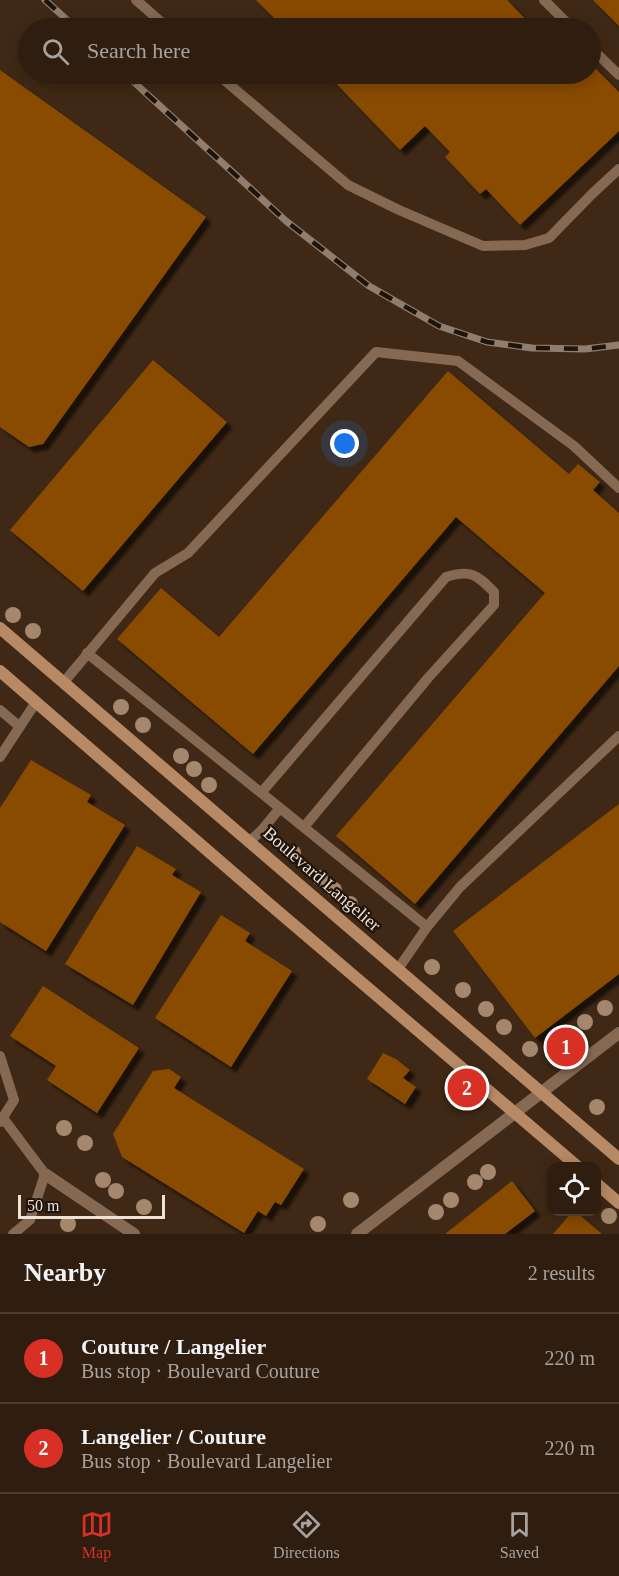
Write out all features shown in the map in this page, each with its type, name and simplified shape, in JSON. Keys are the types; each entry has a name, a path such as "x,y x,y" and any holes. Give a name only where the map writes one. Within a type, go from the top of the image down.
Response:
{"main road":[{"name":"Boulevard Langelier","path":"0,628 619,1159"},
{"path":"0,671 571,1162"},
{"path":"601,1187 619,1203"}],"street":[{"path":"357,1234 619,1033"},
{"path":"45,1174 134,1234"}],"lane":[{"path":"136,0 157,18"},
{"path":"544,0 562,18"},
{"path":"601,57 619,75"},
{"path":"230,84 348,185 483,246 525,245 549,238 619,169"},
{"path":"64,682 155,573 188,553 376,352 458,361 574,446 619,488"},
{"path":"261,793 446,577 471,574 484,582 494,592 494,605 429,678 304,827"},
{"path":"87,653 427,927"},
{"path":"0,758 36,702"},
{"path":"0,710 20,727"},
{"path":"398,969 427,927 460,887 619,736"},
{"path":"250,841 280,808"},
{"path":"0,1056 14,1100 1,1121 45,1174 30,1220 13,1234"}],"building":[{"path":"256,0 507,0 524,18 274,18"},
{"path":"593,0 619,0 619,26"},
{"path":"0,70 206,217 43,444 29,447 0,427"},
{"path":"601,74 619,92 619,131 520,225 486,189 480,194 445,157 450,152 425,126 400,150 337,84 601,84"},
{"path":"153,360 227,422 83,591 10,530"},
{"path":"448,371 569,474 578,464 600,482 593,490 619,513 619,666 415,904 336,836 545,593 456,517 253,754 117,639 161,588 219,637"},
{"path":"31,760 91,795 87,802 125,825 46,951 0,922 0,808"},
{"path":"619,804 619,974 535,1038 453,931"},
{"path":"137,846 176,869 172,875 201,892 133,1005 65,964"},
{"path":"221,915 250,933 245,941 292,971 231,1067 155,1018"},
{"path":"43,986 139,1048 97,1113 47,1080 56,1066 10,1036"},
{"path":"383,1053 396,1059 410,1070 403,1078 416,1087 405,1104 367,1079"},
{"path":"169,1069 181,1077 174,1088 304,1169 281,1205 275,1202 266,1216 258,1211 244,1233 122,1157 113,1134 153,1071"},
{"path":"512,1181 535,1211 505,1234 445,1234"},
{"path":"569,1216 581,1216 602,1234 553,1234"}],"railway":[{"path":"45,0 65,18"},
{"path":"136,84 286,221 369,286 439,326 487,342 532,348 585,349 619,345"}],"place":[{"name":"Couture / Langelier","path":"566,1047"},
{"name":"Langelier / Couture","path":"467,1088"}]}
